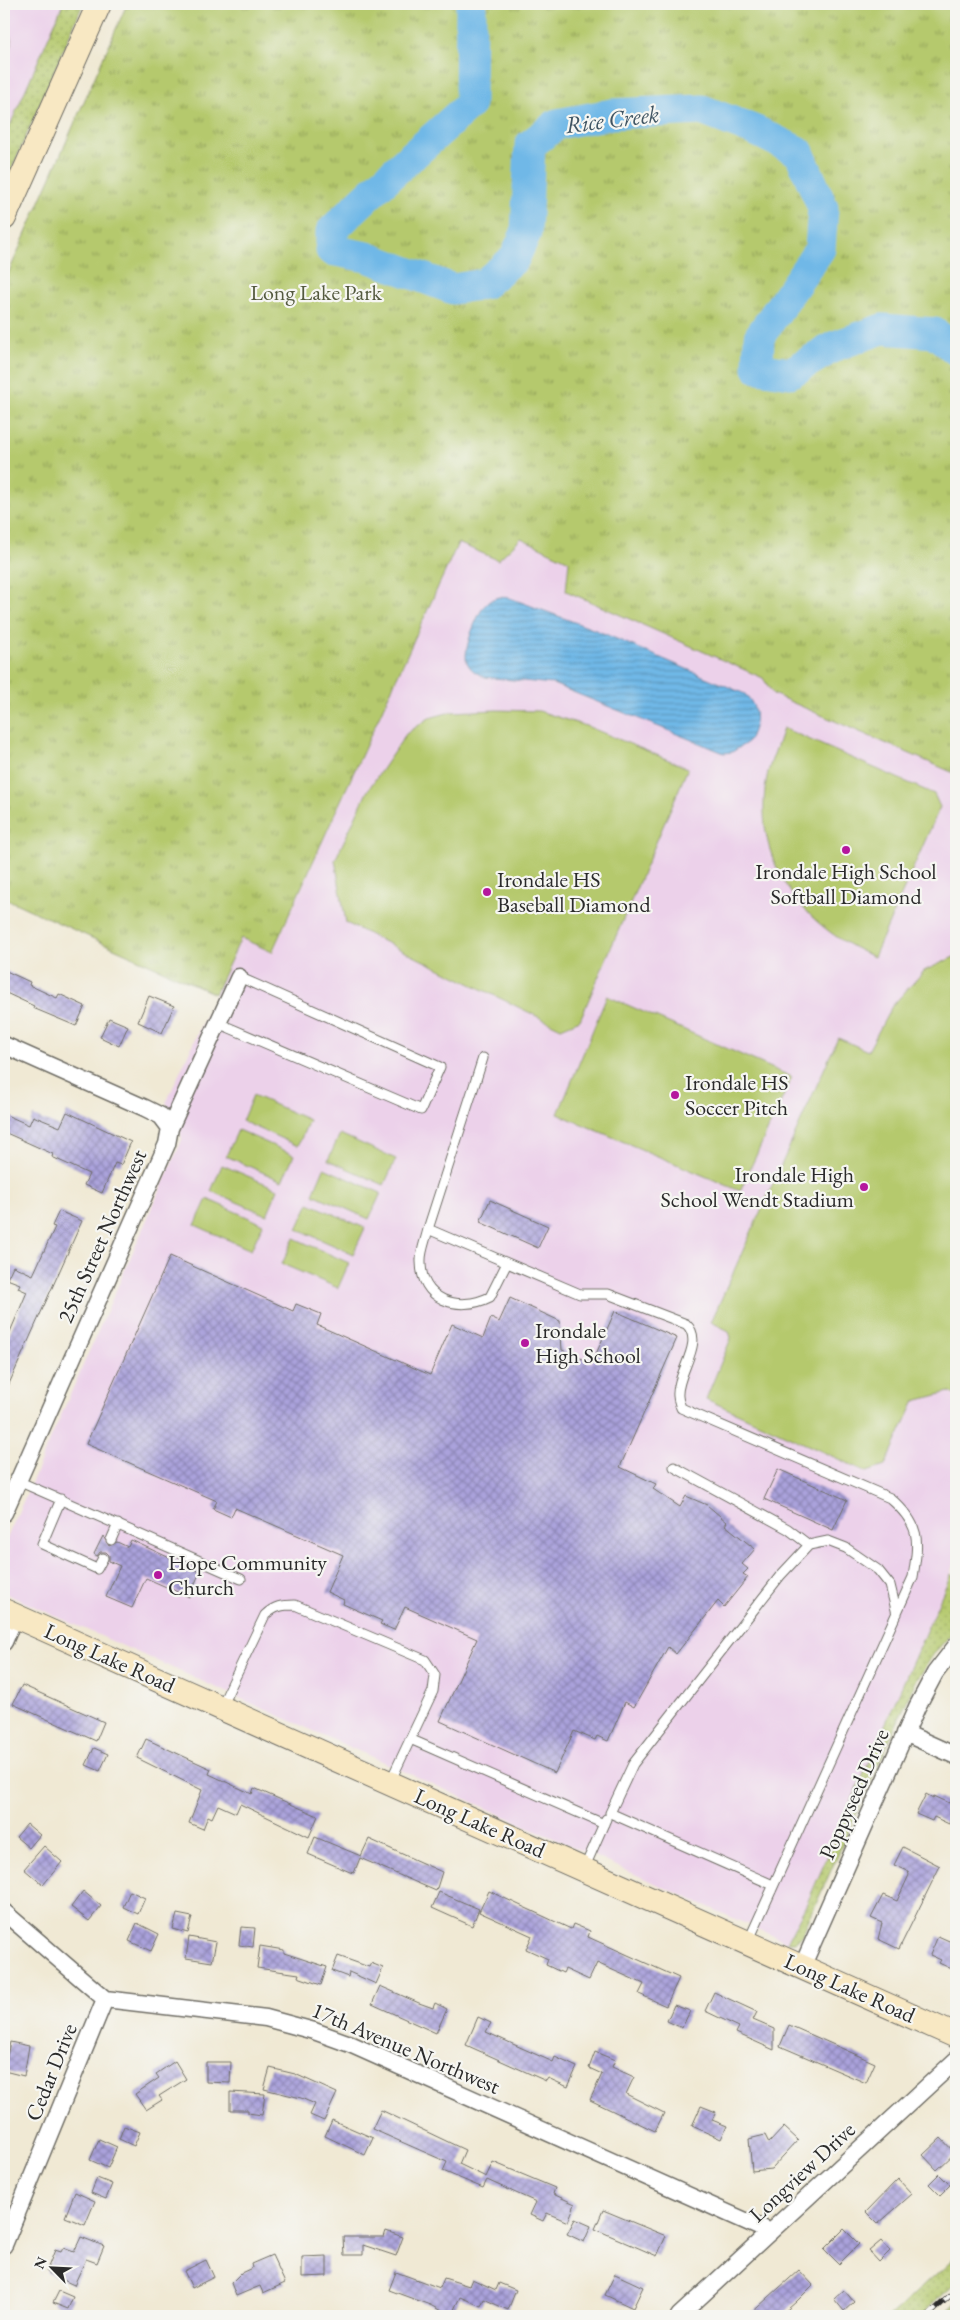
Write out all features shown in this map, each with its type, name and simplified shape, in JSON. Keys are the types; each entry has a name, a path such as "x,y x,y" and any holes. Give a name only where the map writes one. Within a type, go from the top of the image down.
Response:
{"street":[{"path":"4,218 99,4"},
{"name":"25th Street Northwest","path":"4,1512 167,1144 170,1128 238,977"},
{"path":"4,1045 161,1116 170,1128"},
{"path":"4,1642 10,1614"},
{"name":"Long Lake Road","path":"10,1614 956,2036"},
{"name":"Poppyseed Drive","path":"802,1967 905,1733 935,1673 956,1646"},
{"path":"905,1733 956,1756"},
{"path":"4,1912 105,2000"},
{"name":"17th Avenue Northwest","path":"105,2000 266,2018 314,2031 359,2048 770,2232"},
{"name":"Cedar Drive","path":"4,2244 105,2000"},
{"name":"Longview Drive","path":"679,2316 956,2060"}],"lane":[{"path":"218,1023 421,1110 440,1067 238,977"},
{"path":"484,1058 428,1229 421,1258 422,1274 428,1287 438,1297 446,1301 469,1305 490,1297 507,1263"},
{"path":"428,1229 580,1294 608,1294 686,1324 693,1333 694,1340 680,1380 677,1395 680,1408 890,1498 902,1508 912,1521 918,1543 913,1577 748,1942"},
{"path":"674,1467 788,1529 809,1545"},
{"path":"18,1480 240,1579"},
{"path":"61,1499 42,1544 97,1569 103,1558"},
{"path":"111,1540 118,1524"},
{"path":"584,1869 633,1764 780,1576 809,1545 828,1541 846,1548 878,1570 890,1585 897,1614"},
{"path":"222,1708 265,1614 273,1608 295,1605 425,1660 435,1675 432,1691 389,1783"},
{"path":"410,1738 604,1824"},
{"path":"610,1813 773,1885"}],"shaded area":[{"path":"4,4 63,4 4,139"},
{"name":"Irondale High School","path":"521,537 569,561 763,678 773,694 956,774 956,1558 949,1580 808,1901 787,1942 4,1593 4,1545 182,1140 178,1118 166,1103 241,938 273,952 458,543 497,560"}],"green space":[{"path":"63,4 83,4 4,187 4,139"},
{"name":"Long Lake Park","path":"127,4 956,4 956,774 773,694 763,678 566,591 569,561 521,538 498,560 458,543 272,952 241,938 215,994 4,898 4,283"},
{"path":"4,11 12,44 4,64"},
{"name":"Irondale HS Baseball Diamond","path":"539,711 589,727 688,768 580,1020 561,1028 346,923 335,860 368,790 406,734 429,718 451,712"},
{"name":"Irondale High School Softball Diamond","path":"783,728 934,794 940,807 874,957 847,943 823,926 802,907 785,884 773,859 766,832 764,803 768,772"},
{"name":"Irondale High School Wendt Stadium","path":"956,956 956,1395 949,1392 915,1401 885,1466 867,1472 706,1399 731,1338 729,1331 711,1322 838,1038 868,1051 892,1006 924,971"},
{"name":"Irondale HS Soccer Pitch","path":"607,996 792,1077 740,1191 558,1114"},
{"path":"253,1095 309,1120 298,1146 242,1121"},
{"path":"238,1130 294,1155 282,1181 226,1156"},
{"path":"340,1134 396,1159 384,1185 328,1160"},
{"path":"222,1165 278,1189 267,1215 211,1191"},
{"path":"324,1168 381,1193 369,1219 313,1194"},
{"path":"207,1199 263,1224 251,1250 195,1225"},
{"path":"309,1203 365,1228 353,1254 297,1229"},
{"path":"294,1238 349,1263 338,1288 282,1264"},
{"path":"951,1574 956,1579 956,1629 935,1652 915,1683 802,1935 795,1942 787,1942 808,1901"},
{"path":"956,2256 956,2283 920,2316 890,2316"},
{"path":"956,2303 956,2316 942,2316"}],"water":[{"path":"500,597 510,598 598,631 745,694 753,705 756,717 748,742 732,752 724,753 553,684 484,677 468,665 467,649 475,623 483,608 489,601"}],"building":[{"path":"4,970 30,982 29,985 57,998 59,994 85,1006 76,1026 33,1008 34,1006 4,992"},
{"path":"149,996 174,1006 162,1033 138,1022"},
{"path":"109,1018 128,1026 119,1046 100,1037"},
{"path":"67,1112 131,1142 121,1165 115,1163 102,1193 84,1185 89,1174 52,1157 53,1154 4,1132 4,1114 29,1125 33,1116 60,1127"},
{"path":"490,1200 548,1226 538,1248 480,1222"},
{"path":"59,1211 82,1221 4,1395 4,1346 27,1292 18,1288 20,1284 7,1279 13,1266 33,1275 55,1227 52,1226"},
{"name":"Irondale High School","path":"170,1256 293,1311 296,1304 321,1314 317,1325 430,1375 452,1324 483,1338 491,1318 499,1322 510,1298 560,1321 562,1350 592,1363 615,1311 677,1338 620,1467 656,1484 653,1489 680,1507 686,1496 707,1505 727,1522 725,1525 755,1549 742,1564 748,1569 743,1574 748,1577 724,1607 718,1601 676,1654 668,1647 634,1707 625,1702 608,1741 597,1736 595,1740 574,1731 555,1773 440,1721 477,1639 405,1607 394,1630 380,1624 382,1621 343,1604 344,1600 327,1592 343,1555 235,1508 231,1517 213,1509 217,1501 86,1444"},
{"path":"778,1469 847,1500 833,1530 764,1499"},
{"name":"Hope Community Church","path":"103,1536 109,1546 117,1542 128,1547 131,1540 200,1572 189,1597 146,1578 132,1608 106,1597 120,1566 109,1561 109,1555 106,1552 100,1552 97,1556 94,1554"},
{"path":"22,1685 104,1722 96,1741 13,1704"},
{"path":"146,1739 211,1769 209,1774 252,1794 254,1788 318,1816 309,1837 240,1804 236,1813 218,1805 212,1818 208,1816 203,1829 189,1823 202,1790 137,1758"},
{"path":"94,1748 108,1754 100,1771 86,1765"},
{"path":"926,1794 956,1806 949,1824 934,1817 932,1821 916,1814"},
{"path":"27,1824 40,1835 29,1848 16,1837"},
{"path":"315,1837 361,1856 369,1839 442,1872 436,1891 360,1858 354,1873 308,1854"},
{"path":"44,1846 62,1862 43,1885 24,1869"},
{"path":"903,1847 940,1866 899,1949 878,1939 882,1923 871,1918 883,1895 897,1901 909,1875 908,1871 894,1865"},
{"path":"83,1891 101,1906 89,1921 71,1907"},
{"path":"130,1891 145,1898 138,1914 123,1907"},
{"path":"489,1891 571,1929 573,1924 590,1931 588,1937 679,1978 666,2006 639,1994 644,1984 597,1963 589,1980 565,1969 563,1973 546,1965 548,1959 526,1949 532,1936 479,1912"},
{"path":"439,1892 479,1909 472,1926 432,1908"},
{"path":"177,1914 192,1917 188,1933 173,1929"},
{"path":"137,1923 159,1934 151,1951 129,1941"},
{"path":"241,1927 255,1928 253,1947 239,1945"},
{"path":"938,1936 956,1944 956,1971 939,1963 941,1960 930,1955"},
{"path":"189,1937 216,1942 212,1962 186,1958"},
{"path":"260,1946 284,1950 284,1953 327,1967 321,1985 298,1977 299,1974 257,1968"},
{"path":"338,1956 369,1967 371,1963 383,1968 376,1984 349,1972 348,1977 332,1971"},
{"path":"380,1986 433,2008 435,2003 447,2009 436,2033 372,2004"},
{"path":"714,1992 757,2012 753,2020 774,2029 774,2050 736,2033 739,2027 705,2011"},
{"path":"674,2005 690,2011 682,2028 667,2021"},
{"path":"478,2017 491,2023 486,2032 553,2062 555,2057 577,2067 568,2087 548,2078 546,2081 466,2045"},
{"path":"789,2025 875,2063 866,2083 780,2046"},
{"path":"10,2042 29,2046 24,2076 4,2071"},
{"path":"595,2052 615,2060 612,2067 634,2077 626,2094 664,2113 655,2131 590,2100 602,2074 589,2068"},
{"path":"175,2061 186,2079 159,2096 162,2100 146,2110 135,2094 159,2078 156,2074"},
{"path":"206,2062 231,2062 230,2083 206,2082"},
{"path":"270,2068 295,2074 337,2093 324,2121 310,2115 315,2104 301,2098 264,2089"},
{"path":"230,2092 265,2094 262,2115 248,2113 248,2110 230,2110"},
{"path":"701,2106 716,2112 712,2120 727,2126 721,2139 692,2126"},
{"path":"381,2110 465,2150 459,2164 486,2177 493,2162 555,2188 553,2194 575,2204 568,2222 547,2213 543,2221 530,2215 536,2202 487,2180 483,2188 443,2171 447,2162 372,2129"},
{"path":"332,2120 373,2138 365,2155 325,2136"},
{"path":"124,2126 140,2132 134,2146 119,2139"},
{"path":"784,2127 798,2140 771,2169 752,2171 749,2139 765,2135 769,2143"},
{"path":"941,2138 955,2153 937,2170 923,2155"},
{"path":"99,2139 117,2147 108,2168 90,2160"},
{"path":"939,2174 950,2185 940,2195 929,2184"},
{"path":"97,2178 112,2184 106,2199 91,2193"},
{"path":"898,2179 912,2194 878,2224 866,2212"},
{"path":"75,2192 95,2201 85,2225 65,2217"},
{"path":"603,2210 666,2236 657,2256 595,2229"},
{"path":"575,2219 591,2226 584,2242 567,2234"},
{"path":"844,2229 859,2244 839,2264 824,2249"},
{"path":"386,2231 403,2237 396,2256 363,2245 363,2255 344,2255 343,2237 384,2237"},
{"path":"81,2237 104,2246 97,2263 86,2259 74,2285 46,2272 55,2250 61,2252 63,2248 74,2252"},
{"path":"881,2241 890,2251 879,2262 869,2251"},
{"path":"272,2255 285,2283 263,2293 260,2286 236,2296 231,2283 241,2273 252,2268 251,2264"},
{"path":"327,2256 327,2276 302,2277 302,2257"},
{"path":"206,2260 214,2277 192,2288 184,2271"},
{"path":"799,2270 813,2285 796,2302 780,2316 748,2316"},
{"path":"396,2272 440,2288 444,2278 469,2286 472,2279 496,2290 499,2283 516,2290 508,2310 484,2299 481,2306 460,2297 451,2316 430,2305 389,2290"},
{"path":"615,2274 643,2287 633,2308 605,2295"},
{"path":"844,2290 854,2302 844,2311 834,2299"},
{"path":"59,2291 73,2297 68,2309 53,2303"}],"waterway":[{"name":"Rice Creek","path":"471,4 470,104 331,232 331,250 367,257 453,289 484,284 514,259 526,233 530,145 557,124 612,114 702,110 756,131 799,152 823,208 820,249 759,337 758,368 790,373 835,346 882,329 935,333 956,350"}],"railway":[{"path":"928,2316 956,2290"}],"place":[{"name":"Irondale High School Softball Diamond","path":"846,850"},
{"name":"Irondale HS Baseball Diamond","path":"487,892"},
{"name":"Irondale HS Soccer Pitch","path":"675,1095"},
{"name":"Irondale High School Wendt Stadium","path":"864,1187"},
{"name":"Irondale High School","path":"525,1343"},
{"name":"Hope Community Church","path":"158,1575"}]}
